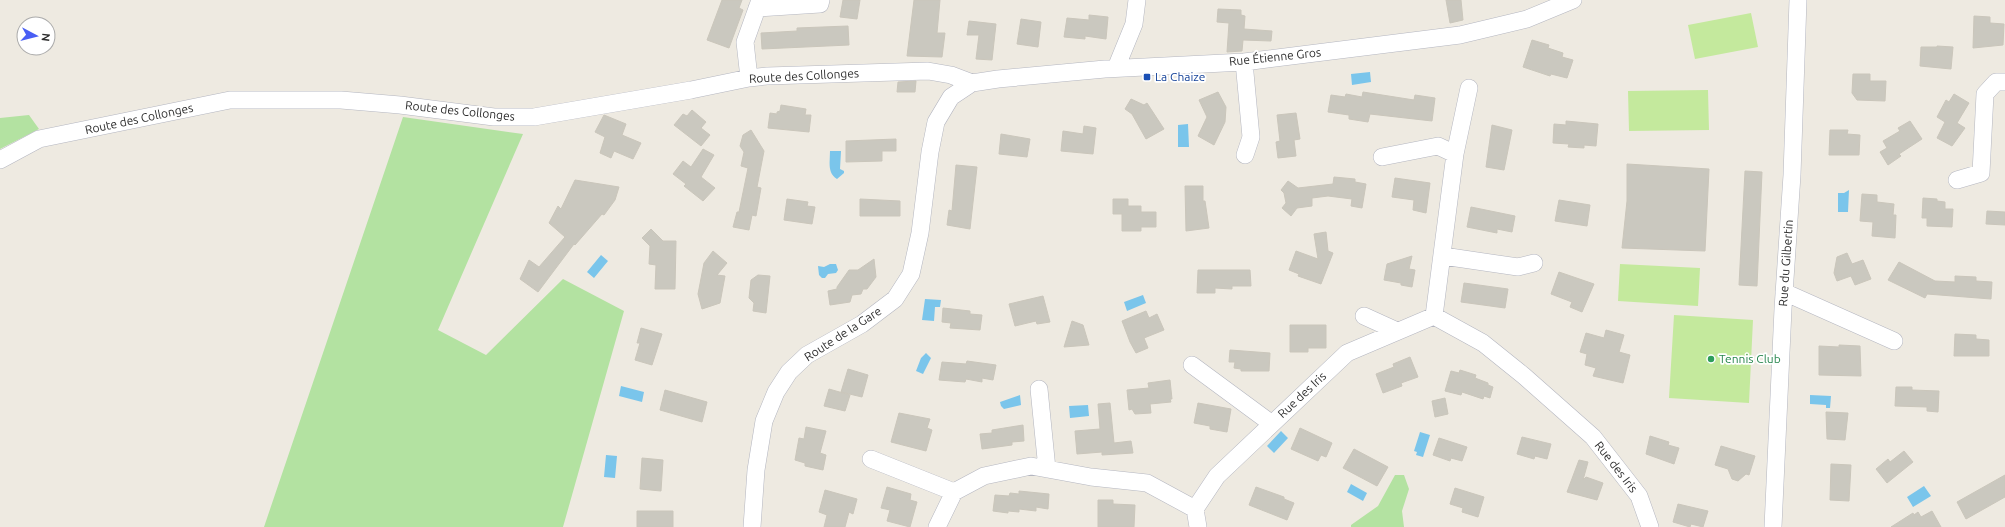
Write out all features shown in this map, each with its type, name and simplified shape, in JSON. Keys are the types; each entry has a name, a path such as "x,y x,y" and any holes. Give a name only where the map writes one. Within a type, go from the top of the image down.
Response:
{"street":[{"path":"749,78 745,42 759,4 820,4 821,0"},
{"path":"1116,68 1134,24 1137,0"},
{"name":"Rue Étienne Gros","path":"972,83 998,79 1116,68 1244,62 1480,31 1527,19 1573,0"},
{"name":"Rue du Gilbertin","path":"1773,527 1784,292 1792,175 1798,0"},
{"path":"1244,62 1251,137 1244,155"},
{"name":"Route des Collonges","path":"0,160 39,140 230,100 341,100 400,105 511,118 542,116 749,78 808,74 928,71 951,75 972,83"},
{"path":"1958,180 1980,173 1985,94 1996,82 2005,82"},
{"name":"Route de la Gare","path":"752,527 756,470 764,421 776,392 789,372 807,355 862,324 895,299 911,274 920,233 930,152 936,122 951,97 972,83"},
{"path":"1434,316 1443,256 1455,154 1469,88"},
{"path":"1382,157 1438,146 1455,154"},
{"path":"1443,256 1518,267 1534,263"},
{"path":"1784,292 1894,341"},
{"path":"1364,316 1397,331"},
{"name":"Rue des Iris","path":"1195,509 1217,476 1347,352 1434,316 1483,343 1524,376 1592,437 1639,496 1650,527"},
{"path":"1192,365 1272,424"},
{"path":"1039,389 1047,469"},
{"path":"870,459 954,492"},
{"path":"937,527 954,492 984,476 1031,466 1091,477 1147,483 1195,509 1198,526"}],"green space":[{"path":"1751,13 1758,47 1695,59 1688,25"},
{"path":"1708,90 1709,130 1629,131 1628,91"},
{"path":"29,115 39,129 0,149 0,118"},
{"path":"403,117 523,134 438,330 486,355 563,279 624,311 563,527 264,527"},
{"path":"1620,264 1700,268 1698,306 1618,301"},
{"name":"Tennis Club","path":"1674,315 1753,320 1749,403 1669,398"},
{"path":"1395,475 1404,475 1409,489 1402,511 1404,527 1351,527 1351,525 1378,506"}],"water":[{"path":"1370,72 1371,82 1352,85 1351,74"},
{"path":"1188,124 1189,147 1178,147 1178,125"},
{"path":"830,151 841,151 840,169 844,171 844,173 837,179 830,170"},
{"path":"1849,190 1848,212 1838,212 1838,193 1844,193"},
{"path":"601,255 608,261 594,278 587,272"},
{"path":"830,264 836,264 838,270 836,273 828,274 825,278 822,278 819,275 818,266 824,267"},
{"path":"1143,295 1146,303 1127,311 1124,302"},
{"path":"925,299 941,300 940,307 935,307 934,321 922,320"},
{"path":"926,353 931,358 923,374 916,371 921,358"},
{"path":"621,386 644,392 642,402 619,396"},
{"path":"1020,395 1021,405 1004,409 1001,406 1000,402"},
{"path":"1810,395 1831,396 1830,408 1826,408 1826,405 1810,404"},
{"path":"1088,405 1089,416 1070,418 1069,406"},
{"path":"1281,431 1288,438 1274,453 1267,446"},
{"path":"1420,432 1430,435 1423,457 1416,455 1417,452 1414,451"},
{"path":"606,455 617,456 615,478 604,477"},
{"path":"1351,484 1367,493 1363,501 1347,492"},
{"path":"1924,486 1931,496 1913,507 1907,497"}],"building":[{"path":"722,0 742,0 739,8 743,10 729,48 707,40"},
{"path":"843,0 860,0 857,19 840,17"},
{"path":"914,0 940,0 937,33 945,33 942,57 907,56"},
{"path":"1446,0 1461,0 1463,20 1450,23"},
{"path":"1218,9 1241,10 1241,15 1245,16 1244,29 1272,31 1271,41 1243,40 1242,51 1227,52 1229,23 1217,22"},
{"path":"1089,15 1108,17 1106,39 1085,36 1085,39 1064,37 1067,18 1089,20"},
{"path":"1974,16 1990,17 1990,23 2004,24 2003,45 1973,48"},
{"path":"1021,19 1041,22 1038,47 1017,44"},
{"path":"969,21 996,24 992,60 976,59 979,35 967,35"},
{"path":"848,26 849,45 762,49 761,33 797,31 797,28"},
{"path":"1532,40 1549,45 1548,48 1563,53 1562,57 1573,60 1567,78 1551,74 1550,76 1523,67"},
{"path":"1921,47 1953,47 1951,69 1920,66"},
{"path":"1853,74 1870,74 1870,81 1886,81 1885,101 1857,100 1852,93"},
{"path":"916,81 915,92 897,92 898,82"},
{"path":"1218,92 1226,107 1225,122 1214,145 1198,136 1207,117 1199,100"},
{"path":"1363,92 1414,100 1415,95 1435,98 1432,121 1370,114 1368,122 1349,119 1349,115 1328,112 1331,95 1345,97 1346,94 1362,97"},
{"path":"1954,94 1969,103 1957,123 1965,128 1952,146 1937,138 1945,122 1937,117 1946,100 1949,102"},
{"path":"1131,99 1144,105 1147,103 1164,129 1146,139 1132,114 1125,109"},
{"path":"781,105 806,109 805,115 811,115 809,132 768,128 770,113 777,114 777,112 780,111"},
{"path":"692,110 706,122 701,128 710,135 701,146 674,125 683,114 687,116"},
{"path":"1296,113 1300,139 1294,140 1296,156 1278,158 1276,142 1280,141 1277,115"},
{"path":"604,115 626,124 622,135 641,143 633,159 614,151 611,158 600,153 605,137 595,132"},
{"path":"1566,121 1598,124 1596,146 1584,145 1584,148 1568,147 1569,144 1553,143 1554,124 1566,125"},
{"path":"1910,121 1922,139 1899,154 1901,156 1888,165 1880,152 1887,148 1883,141 1900,131 1898,128"},
{"path":"1492,125 1512,130 1504,170 1486,167"},
{"path":"1084,126 1096,128 1093,154 1061,151 1063,131 1083,134"},
{"path":"751,130 764,151 757,187 761,188 756,216 752,215 749,230 733,227 737,212 739,212 748,168 741,166 744,152 740,146 743,135"},
{"path":"1830,130 1848,130 1847,134 1860,135 1859,155 1829,155"},
{"path":"1001,134 1030,139 1027,157 999,154"},
{"path":"896,139 896,151 882,151 882,161 846,162 846,141"},
{"path":"703,149 714,155 701,177 715,188 703,201 684,186 686,184 673,174 683,161 691,167"},
{"path":"1627,164 1709,169 1705,251 1622,248 1627,201"},
{"path":"956,165 977,167 970,229 947,225 949,210 952,211"},
{"path":"1745,171 1762,172 1757,286 1739,285"},
{"path":"1334,177 1355,179 1355,182 1366,184 1362,208 1351,206 1352,199 1328,196 1312,198 1312,206 1297,208 1291,216 1282,208 1286,203 1284,193 1281,190 1288,181 1298,188 1333,184"},
{"path":"1395,178 1430,183 1426,213 1413,210 1414,200 1392,197"},
{"path":"575,180 619,187 615,200 604,215 602,214 575,245 574,244 538,292 520,279 529,260 539,267 565,237 549,223 558,206 561,209"},
{"path":"1185,186 1203,186 1203,201 1205,201 1209,228 1186,231"},
{"path":"1862,194 1877,195 1877,202 1894,204 1893,215 1896,215 1895,238 1872,236 1873,222 1860,221"},
{"path":"1923,198 1937,199 1937,201 1945,202 1945,209 1953,209 1952,227 1927,226 1927,218 1922,218"},
{"path":"787,199 808,202 807,206 815,207 812,224 784,220"},
{"path":"860,199 900,201 900,216 860,216"},
{"path":"1113,199 1128,199 1128,206 1141,206 1141,212 1156,212 1156,227 1141,227 1141,231 1122,231 1122,214 1113,214"},
{"path":"1559,200 1590,205 1587,226 1555,221"},
{"path":"1471,207 1515,216 1512,232 1497,229 1497,233 1467,227"},
{"path":"1987,211 2005,212 2005,225 1986,224"},
{"path":"651,229 663,241 676,241 675,289 655,289 656,265 649,264 650,246 642,238"},
{"path":"1326,232 1328,251 1333,253 1321,284 1298,276 1299,274 1289,270 1296,251 1318,259 1314,234"},
{"path":"713,251 727,263 717,275 725,276 720,303 702,309 698,294 704,263"},
{"path":"1847,253 1852,264 1863,260 1871,279 1855,285 1851,276 1837,281 1834,273 1837,257"},
{"path":"1412,256 1409,269 1415,270 1412,287 1401,285 1401,283 1384,280 1387,264"},
{"path":"874,259 876,277 867,289 863,289 861,294 852,295 850,302 830,305 828,291 837,289 849,270 858,270"},
{"path":"1899,262 1935,281 1955,282 1955,276 1976,277 1976,281 1992,282 1991,299 1927,294 1925,298 1888,280"},
{"path":"1198,270 1250,270 1251,286 1232,286 1232,289 1215,288 1215,293 1197,293"},
{"path":"1559,272 1594,284 1582,312 1570,307 1572,302 1551,294"},
{"path":"758,275 770,276 766,313 753,311 754,303 749,298 751,280"},
{"path":"1464,283 1508,289 1505,308 1461,302"},
{"path":"1043,296 1050,322 1037,324 1036,321 1015,326 1009,304"},
{"path":"943,308 970,311 970,314 982,315 980,330 950,328 951,323 942,322"},
{"path":"1146,311 1149,318 1157,314 1164,330 1144,338 1148,348 1136,353 1122,321"},
{"path":"1072,321 1083,325 1089,345 1064,347"},
{"path":"1290,325 1326,325 1326,348 1308,348 1308,352 1290,352"},
{"path":"641,328 662,334 652,365 635,360 640,343 637,343"},
{"path":"1606,330 1624,335 1619,352 1630,355 1623,383 1593,376 1596,368 1585,365 1587,354 1580,352 1586,333 1604,338"},
{"path":"1955,334 1976,335 1976,339 1989,340 1989,356 1954,356"},
{"path":"1839,345 1860,346 1861,376 1819,375 1819,346 1839,347"},
{"path":"1230,350 1270,353 1269,371 1241,371 1241,369 1234,368 1235,362 1229,362"},
{"path":"1410,357 1418,377 1401,383 1402,386 1383,393 1376,374 1394,367 1393,364"},
{"path":"967,361 996,365 993,380 982,378 982,382 966,379 965,382 939,380 942,362 966,364"},
{"path":"848,369 868,375 862,397 841,392"},
{"path":"1460,370 1476,375 1475,378 1488,383 1488,385 1493,387 1490,398 1484,396 1483,399 1462,392 1461,395 1445,391 1451,371 1459,373"},
{"path":"1170,380 1171,402 1150,404 1151,413 1135,414 1132,409 1129,410 1127,390 1149,388 1148,383"},
{"path":"1896,387 1912,387 1912,390 1939,391 1938,412 1927,411 1927,407 1895,406"},
{"path":"829,389 850,395 845,411 824,406"},
{"path":"665,390 707,402 702,422 660,410"},
{"path":"1445,398 1448,414 1435,417 1432,401"},
{"path":"1110,403 1114,443 1131,441 1133,453 1102,455 1102,452 1077,454 1075,431 1100,429 1098,404"},
{"path":"1198,403 1231,409 1227,432 1210,429 1210,426 1194,423"},
{"path":"1826,412 1848,413 1845,440 1827,439"},
{"path":"899,413 930,419 927,428 932,430 926,451 891,442"},
{"path":"1023,425 1024,441 1012,442 1012,445 982,449 980,434 992,433 992,430"},
{"path":"806,427 826,431 820,453 826,455 823,470 805,466 805,463 795,460 799,438 804,439"},
{"path":"1300,428 1332,443 1326,457 1321,455 1318,461 1291,449"},
{"path":"1650,436 1669,442 1668,445 1679,448 1674,464 1646,454"},
{"path":"1522,437 1551,444 1547,459 1535,456 1534,459 1517,454"},
{"path":"1439,438 1467,447 1462,461 1451,458 1450,461 1433,455"},
{"path":"1721,446 1755,456 1749,475 1746,474 1738,481 1732,479 1728,469 1715,465"},
{"path":"1354,449 1388,467 1377,486 1343,468"},
{"path":"1904,451 1913,462 1887,483 1876,469 1888,459 1890,462"},
{"path":"642,458 663,460 661,491 640,489"},
{"path":"1579,460 1588,462 1583,480 1586,477 1603,483 1597,500 1567,492"},
{"path":"1831,464 1851,465 1849,501 1830,500"},
{"path":"2005,475 2005,497 1966,519 1957,502"},
{"path":"887,487 911,494 910,500 917,502 910,527 887,521 890,510 881,508"},
{"path":"1256,487 1284,497 1284,499 1294,503 1287,520 1249,505"},
{"path":"1455,488 1484,497 1478,517 1462,512 1463,508 1450,504"},
{"path":"825,490 857,499 853,514 849,512 845,527 824,527 827,515 819,512"},
{"path":"1019,491 1049,494 1048,509 1036,507 1036,511 1019,509 1019,512 1008,511 1008,513 993,511 995,495 1009,496 1010,493 1019,494"},
{"path":"1098,500 1113,500 1113,504 1135,505 1134,527 1098,527"},
{"path":"1678,504 1708,511 1703,527 1691,524 1690,527 1673,522"},
{"path":"637,511 673,511 673,527 637,527"},
{"path":"1932,511 1941,527 1891,527 1913,513 1914,515 1918,512 1921,517"}],"place":[{"name":"La Chaize","path":"1147,77"},
{"name":"Tennis Club","path":"1711,359"}]}
